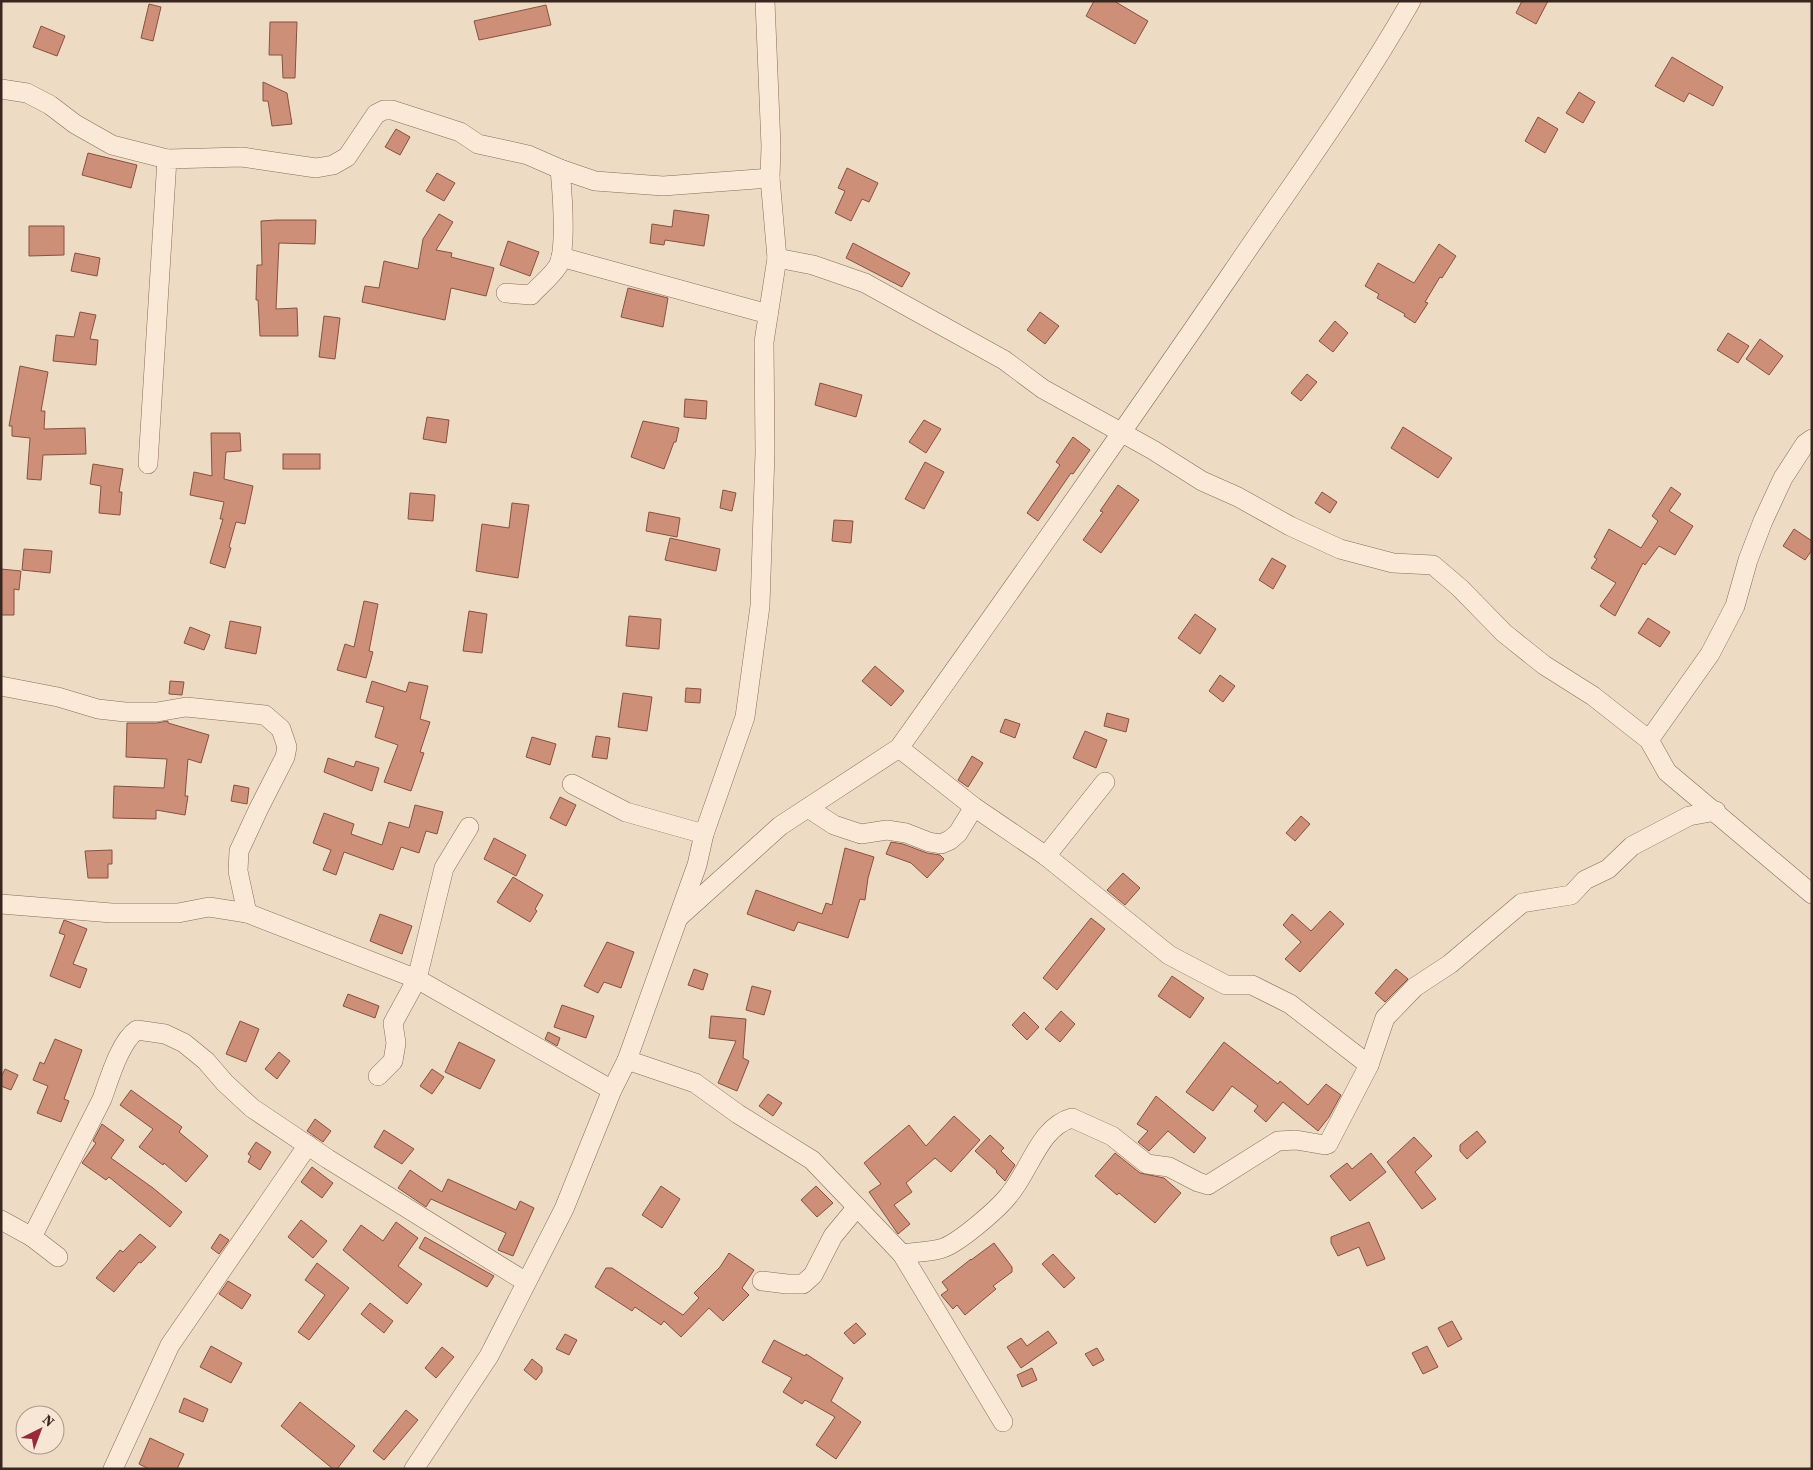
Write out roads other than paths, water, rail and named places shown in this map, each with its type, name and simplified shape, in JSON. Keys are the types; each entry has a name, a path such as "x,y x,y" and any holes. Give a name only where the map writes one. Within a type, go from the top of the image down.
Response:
{"street":[{"path":"414,1469 489,1356 564,1209 612,1090 627,1060 697,865 704,834 746,717 760,606 765,452 764,342 777,258 770,178 771,146 765,1"},
{"path":"677,919 780,826 899,748 1121,433 1380,56 1412,1"},
{"path":"1,90 27,93 35,96 50,104 75,124 112,145 167,159 242,157 316,168 333,165 347,157 376,114 384,110 392,110 460,132 478,144 528,155 560,169 595,180 663,186 770,178"},
{"path":"148,464 167,159"},
{"path":"506,294 531,295 557,267 561,257 564,210 560,169"},
{"path":"561,257 768,314"},
{"path":"777,258 813,265 865,283 1004,360 1043,389 1153,450 1202,481 1238,497 1290,526 1340,549 1393,563 1433,565 1460,588 1504,633 1544,665 1593,696 1649,740 1667,772 1716,811 1812,894"},
{"path":"1649,740 1710,654 1735,606 1748,560 1782,478 1805,444 1812,439"},
{"path":"1,686 58,697 98,709 157,712 186,707 265,715 281,729 287,747 285,757 240,851 238,871 247,913"},
{"path":"899,748 974,807 1046,856 1169,955 1226,986 1252,985 1290,1004 1369,1065"},
{"path":"1046,856 1105,782"},
{"path":"572,784 626,812 704,834"},
{"path":"808,808 834,826 861,834 887,830 906,833 929,842 941,844 950,840 958,832 974,807"},
{"path":"902,1254 942,1249 975,1228 1009,1195 1048,1132 1062,1121 1072,1118 1112,1136 1146,1164 1170,1167 1198,1182 1208,1185 1278,1141 1296,1140 1328,1144 1369,1065 1385,1018 1415,987 1450,964 1522,903 1571,895 1585,880 1608,869 1632,846 1690,816 1716,811"},
{"path":"378,1076 393,1061 396,1043 393,1023 417,979 444,868 469,828"},
{"path":"1,904 112,913 178,913 209,907 247,913 417,979 612,1090"},
{"path":"32,1237 102,1099 109,1079 130,1035 138,1030 165,1034 184,1043 206,1060 225,1084 252,1108 328,1160 526,1282"},
{"path":"627,1060 695,1083 738,1114 812,1160 902,1254 1003,1422"},
{"path":"113,1469 170,1345 308,1145"},
{"path":"762,1281 803,1284 813,1275 833,1236 857,1207"},
{"path":"1,1220 32,1237 58,1258"}]}
